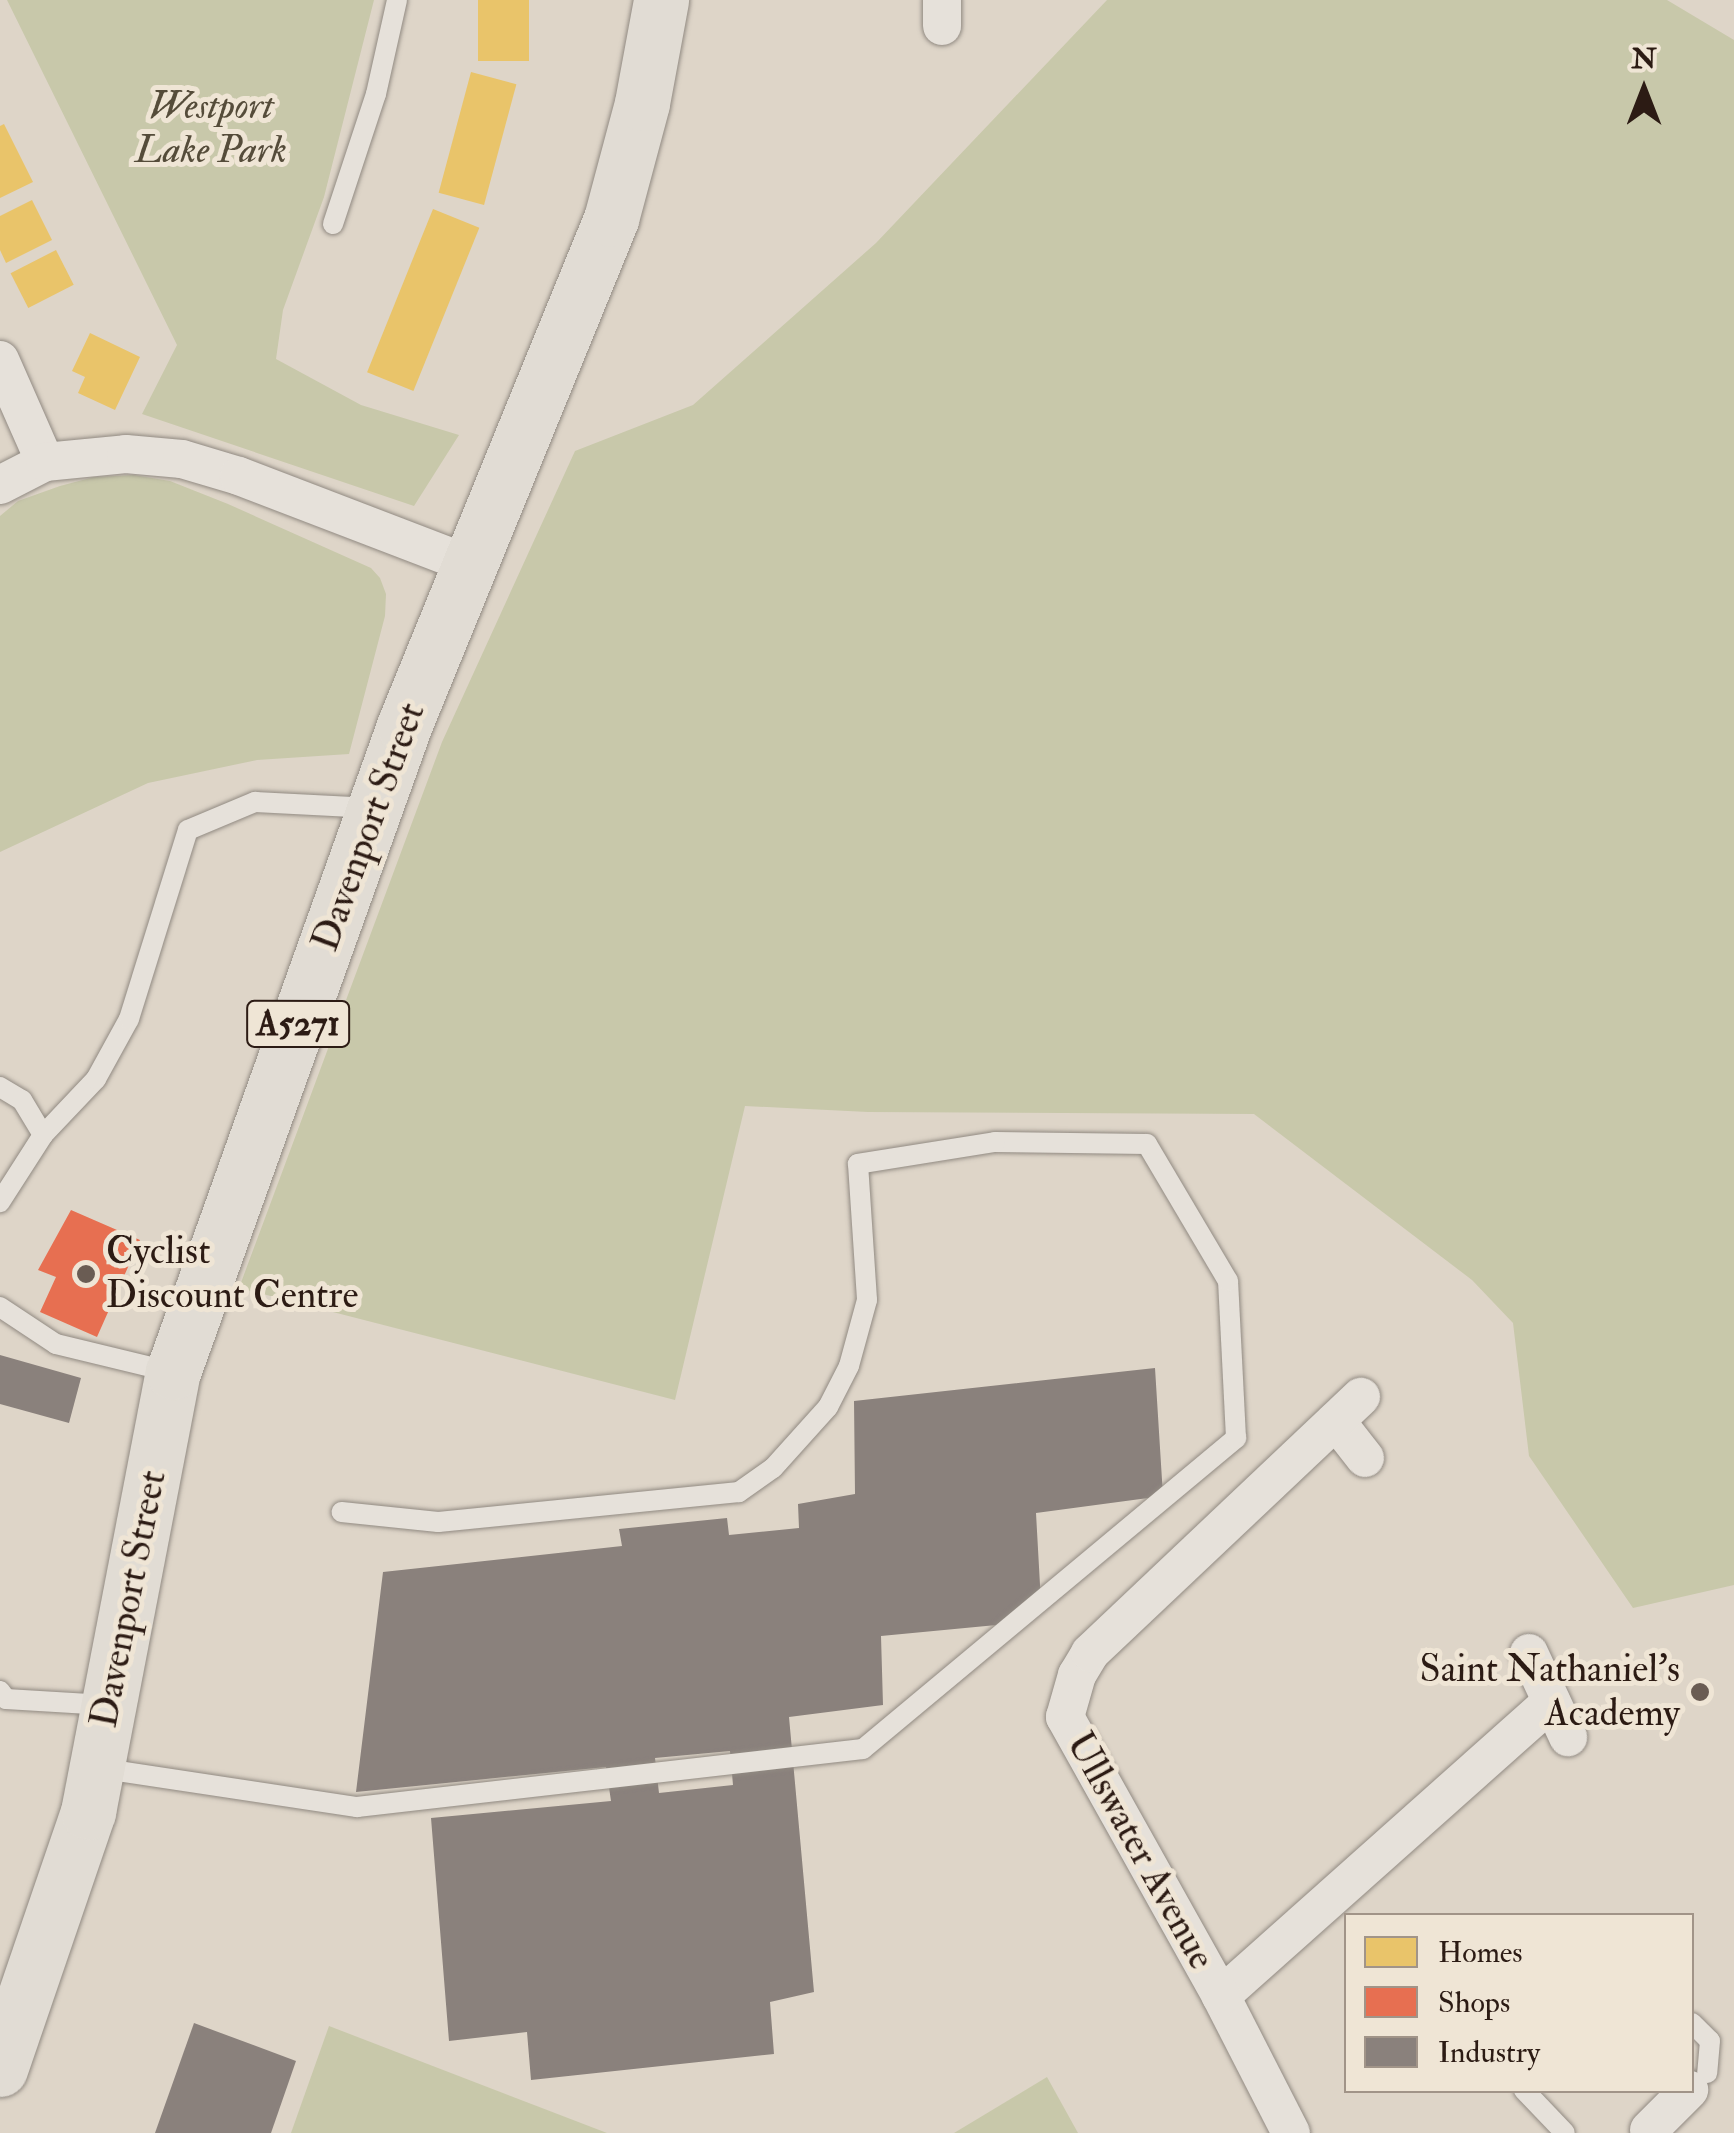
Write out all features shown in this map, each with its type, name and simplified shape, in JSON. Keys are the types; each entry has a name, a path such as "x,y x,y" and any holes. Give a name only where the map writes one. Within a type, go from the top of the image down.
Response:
{"main road":[{"name":"Davenport Street","path":"0,2069 88,1812 174,1372 375,808 468,564 611,219 642,103 661,0"}],"street":[{"path":"0,360 45,462"},
{"path":"0,485 45,462 126,454 182,459 239,476 468,564"},
{"name":"Ullswater Avenue","path":"1291,2133 1220,1996 1065,1717 1077,1675 1090,1653 1348,1409 1365,1458"},
{"path":"1529,1653 1568,1738"},
{"path":"1220,1996 1551,1702"},
{"path":"1650,2132 1687,2093"}],"lane":[{"path":"333,224 376,94 397,0"},
{"path":"0,1202 43,1135 96,1079 129,1019 188,830 255,802 375,808"},
{"path":"0,1086 22,1100 43,1135"},
{"path":"96,1768 356,1806 863,1748 1236,1438 1228,1281 1147,1144 995,1142 858,1164 867,1300 848,1366 828,1407 773,1468 739,1492 438,1522 342,1512"},
{"path":"0,1308 56,1344 174,1372"},
{"path":"0,1691 6,1699 108,1705"},
{"path":"1694,2025 1710,2041 1696,2084"},
{"path":"1527,2093 1565,2133"}],"green space":[{"name":"Westport Lake Park","path":"7,0 374,0 324,197 283,310 276,359 361,405 459,435 414,506 142,414 177,345"},
{"path":"1107,0 1667,0 1734,40 1734,1585 1633,1608 1529,1456 1513,1323 1472,1280 1254,1114 868,1112 745,1106 675,1400 239,1288 442,742 575,451 693,405 876,243"},
{"path":"134,475 170,481 228,504 371,568 380,578 386,594 385,616 349,754 257,760 148,783 0,852 0,516 18,501 60,486 94,477"},
{"path":"329,2026 607,2133 291,2133"},
{"path":"1047,2077 1078,2133 954,2133"}],"building: Homes":[{"path":"478,0 529,0 529,61 478,61"},
{"path":"471,72 516,84 484,205 439,193"},
{"path":"4,124 33,182 0,198 0,126"},
{"path":"32,200 52,240 6,263 0,250 0,216"},
{"path":"433,209 479,228 413,391 367,372"},
{"path":"56,250 74,285 28,308 11,273"},
{"path":"90,333 140,357 115,410 78,393 85,377 72,371"}],"building: Shops":[{"name":"Cyclist Discount Centre","path":"71,1210 140,1240 97,1337 40,1312 56,1277 38,1270"}],"building: Industry":[{"path":"0,1355 81,1378 69,1423 0,1404"},
{"path":"1155,1368 1163,1496 1036,1513 1041,1603 1007,1624 881,1636 883,1705 789,1717 814,1992 770,2002 774,2054 531,2080 527,2032 449,2041 431,1818 611,1801 606,1767 356,1792 383,1572 622,1546 619,1529 727,1518 729,1535 799,1528 798,1504 855,1494 854,1401","holes":["730,1751 733,1785 659,1793 655,1758"]},
{"path":"194,2023 296,2061 271,2133 155,2133"}],"place":[{"name":"Cyclist Discount Centre","path":"86,1274"},
{"name":"Saint Nathaniel's Academy","path":"1700,1692"}]}
